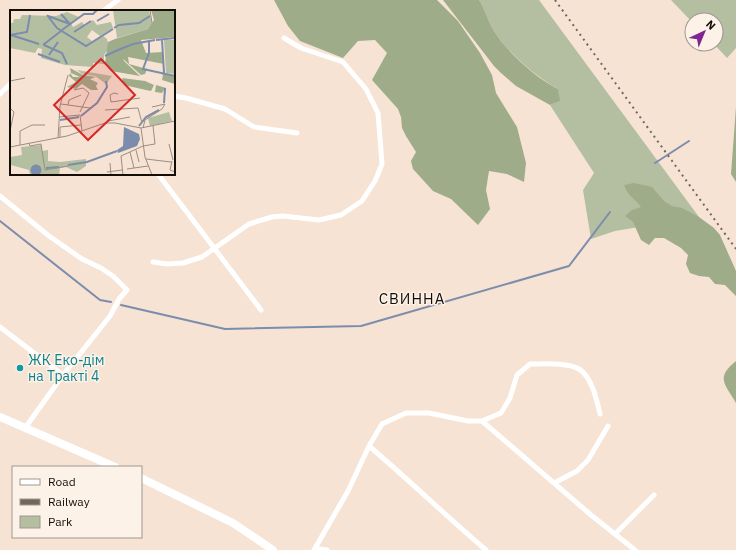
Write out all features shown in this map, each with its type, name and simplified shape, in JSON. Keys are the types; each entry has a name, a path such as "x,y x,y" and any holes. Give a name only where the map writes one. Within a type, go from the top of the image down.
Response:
{"main road":[{"path":"0,417 112,466"},
{"path":"142,478 233,523 273,550"}],"street":[{"path":"104,10 118,0"},
{"path":"153,262 167,264 184,263 202,257 249,224 272,217 283,216 318,220 342,215 362,201 376,181 382,164 378,113 366,89 343,62 301,48 284,38"},
{"path":"0,94 10,84"},
{"path":"175,96 225,109 254,127 297,133"},
{"path":"159,175 261,310"},
{"path":"0,196 49,236 82,259 102,268 114,276 127,290 119,299 110,316 62,375 25,428"},
{"path":"0,327 62,375"},
{"path":"482,422 501,413 510,398 517,375 530,364 558,364 580,370 590,382 600,414"},
{"path":"315,550 348,491 382,424 406,413 429,413 482,422 635,550"},
{"path":"554,483 577,471 588,460 608,426"},
{"path":"370,446 486,550"},
{"path":"615,534 654,495"},
{"path":"315,550 327,550"}],"green space":[{"path":"274,0 437,0 458,21 480,53 492,75 496,93 517,127 526,163 524,182 507,174 489,171 486,190 490,209 478,225 451,199 433,191 413,169 411,161 416,152 402,128 401,117 398,109 372,80 387,53 375,40 358,41 343,58 300,41 288,26"},
{"path":"443,0 479,0 494,31 507,48 531,71 558,89 560,101 550,105 516,86 494,66"},
{"path":"479,0 539,0 699,217 615,231 591,239 583,190 594,173 550,105 559,101 558,89 540,78 514,56 494,31"},
{"path":"671,0 736,0 736,48 727,58 721,52 724,52 724,12 684,12 684,14"},
{"path":"736,107 736,182 731,174"},
{"path":"634,183 652,187 664,201 672,206 682,208 699,217 714,228 720,235 736,271 736,296 725,285 715,284 709,277 690,273 686,264 688,255 681,248 664,238 655,238 649,245 641,240 633,222 625,216 632,210 641,207 628,193 624,185"},
{"path":"736,361 736,403 726,386 724,377 726,372"}],"waterway":[{"path":"655,163 689,141"},
{"path":"121,305 225,329 361,326 569,266 610,212"},
{"path":"0,221 100,300 111,302"}],"railway":[{"path":"555,0 736,249"}],"place":[{"name":"ЖК Еко-дім на Тракті 4","path":"20,368"}],"district":[{"name":"СВИННА","path":"412,298"}]}
